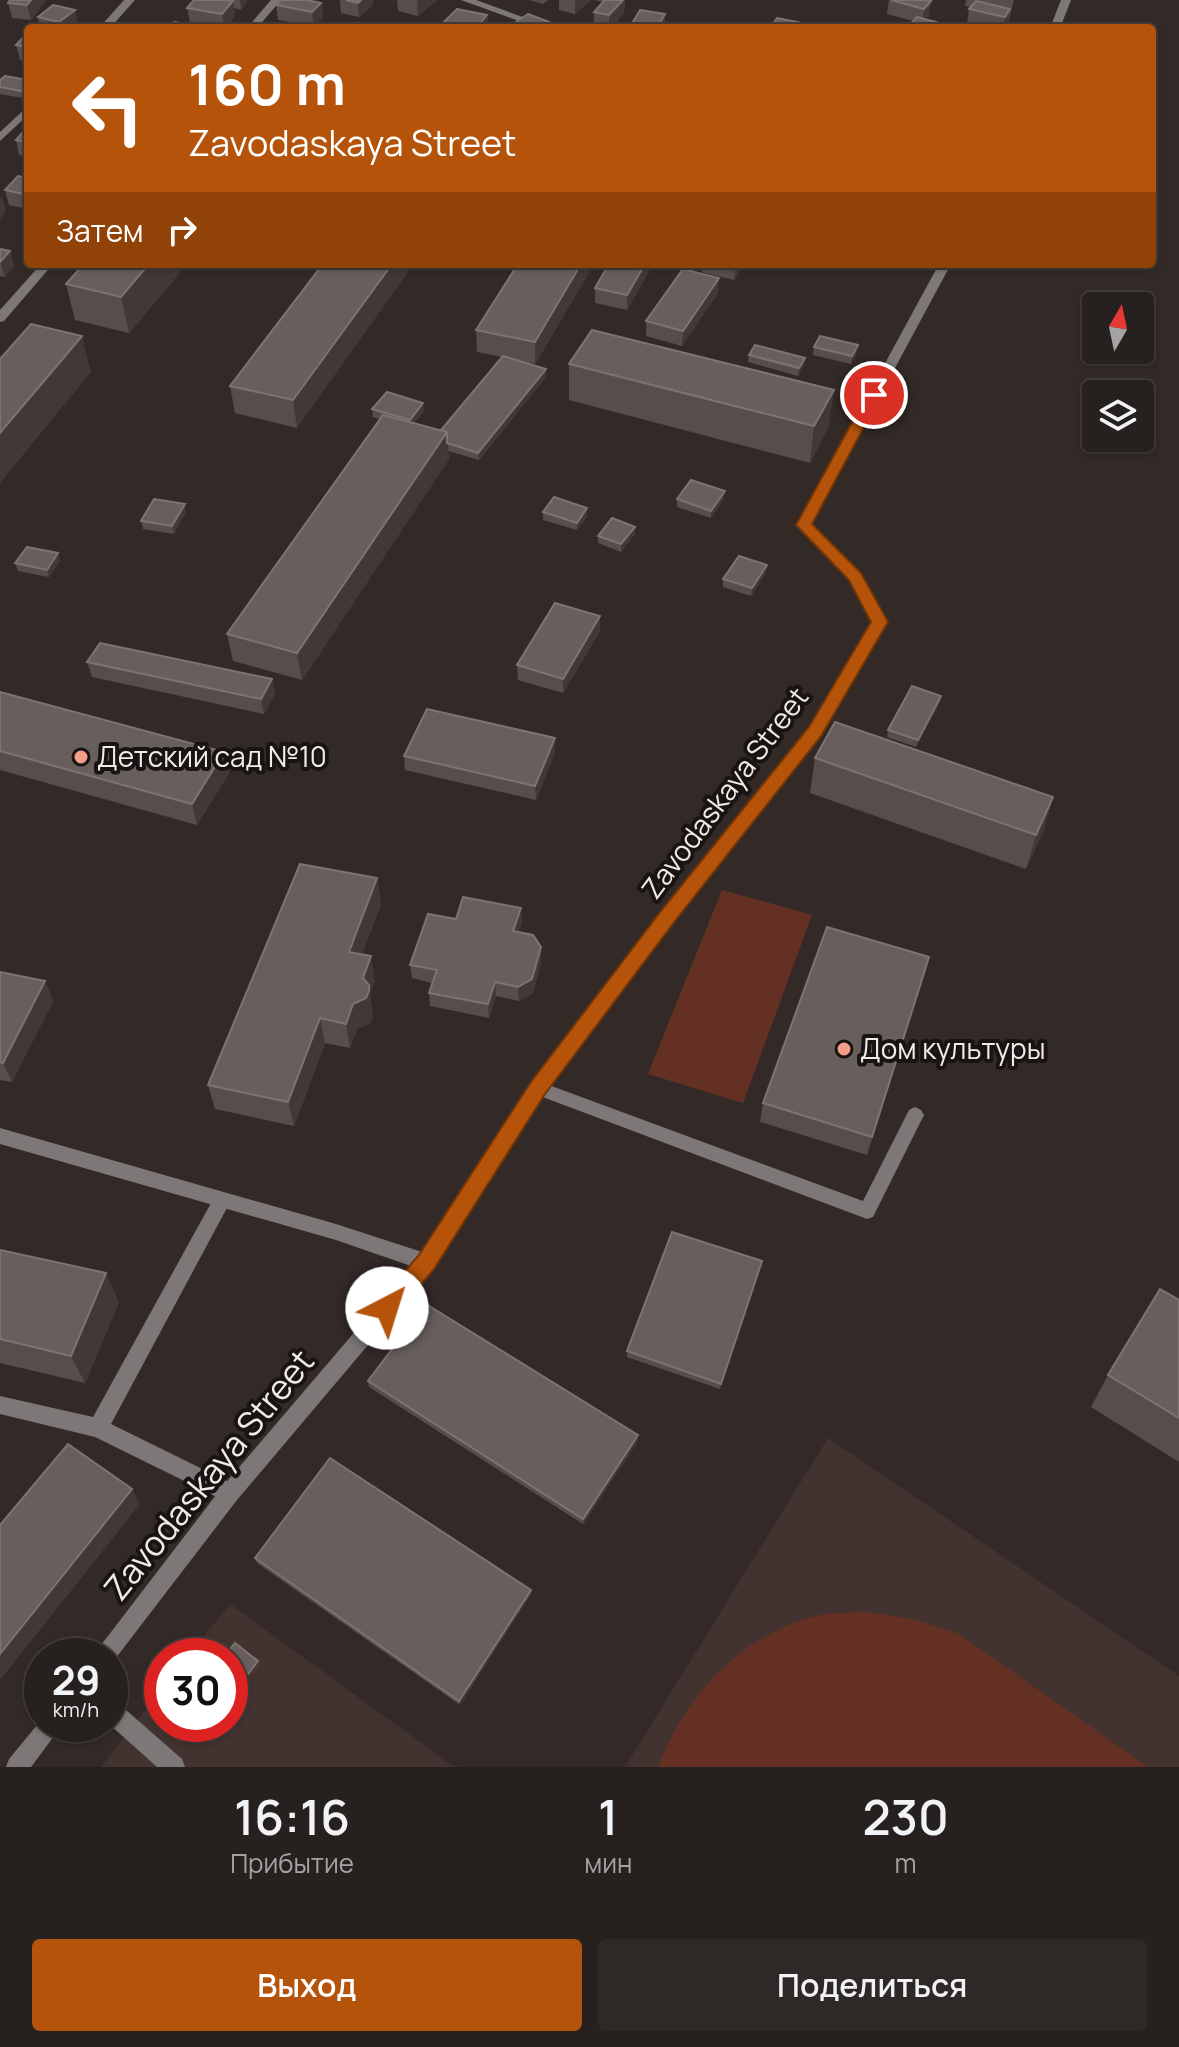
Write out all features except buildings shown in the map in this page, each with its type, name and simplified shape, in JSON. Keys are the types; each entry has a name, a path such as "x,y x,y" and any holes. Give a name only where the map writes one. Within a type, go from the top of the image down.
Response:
{"street":[{"path":"108,24 130,0"},
{"path":"255,24 276,0"},
{"path":"466,0 536,24"},
{"path":"1057,24 1066,0"},
{"path":"0,138 24,113"},
{"path":"0,318 44,268"},
{"name":"Zavodaskaya Street","path":"119,1638 230,1493 426,1262 538,1088 668,916 815,732 879,622 855,577 804,525 943,268"},
{"path":"538,1088 867,1211 915,1115"},
{"path":"0,1136 336,1232 426,1262"},
{"path":"98,1428 222,1200"},
{"path":"0,1405 98,1428 230,1493"},
{"path":"128,1727 174,1767"},
{"path":"17,1767 37,1742"}],"shaded area":[{"path":"722,890 812,915 743,1103 648,1074"},
{"path":"828,1438 1179,1676 1179,1767 625,1767"},
{"path":"230,1604 450,1764 459,1767 101,1767 121,1742 128,1742 128,1732 144,1712 144,1742 248,1742 248,1638 203,1638"},
{"path":"867,1612 912,1619 959,1634 1148,1767 658,1767 683,1717 699,1694 737,1655 785,1627 812,1617"}],"place":[{"name":"Детский сад №10","path":"81,757"},
{"name":"Дом культуры","path":"844,1049"}],"route":[{"path":"387,1308 426,1262 538,1088 668,916 815,732 879,622 855,577 804,525 874,395"}]}
